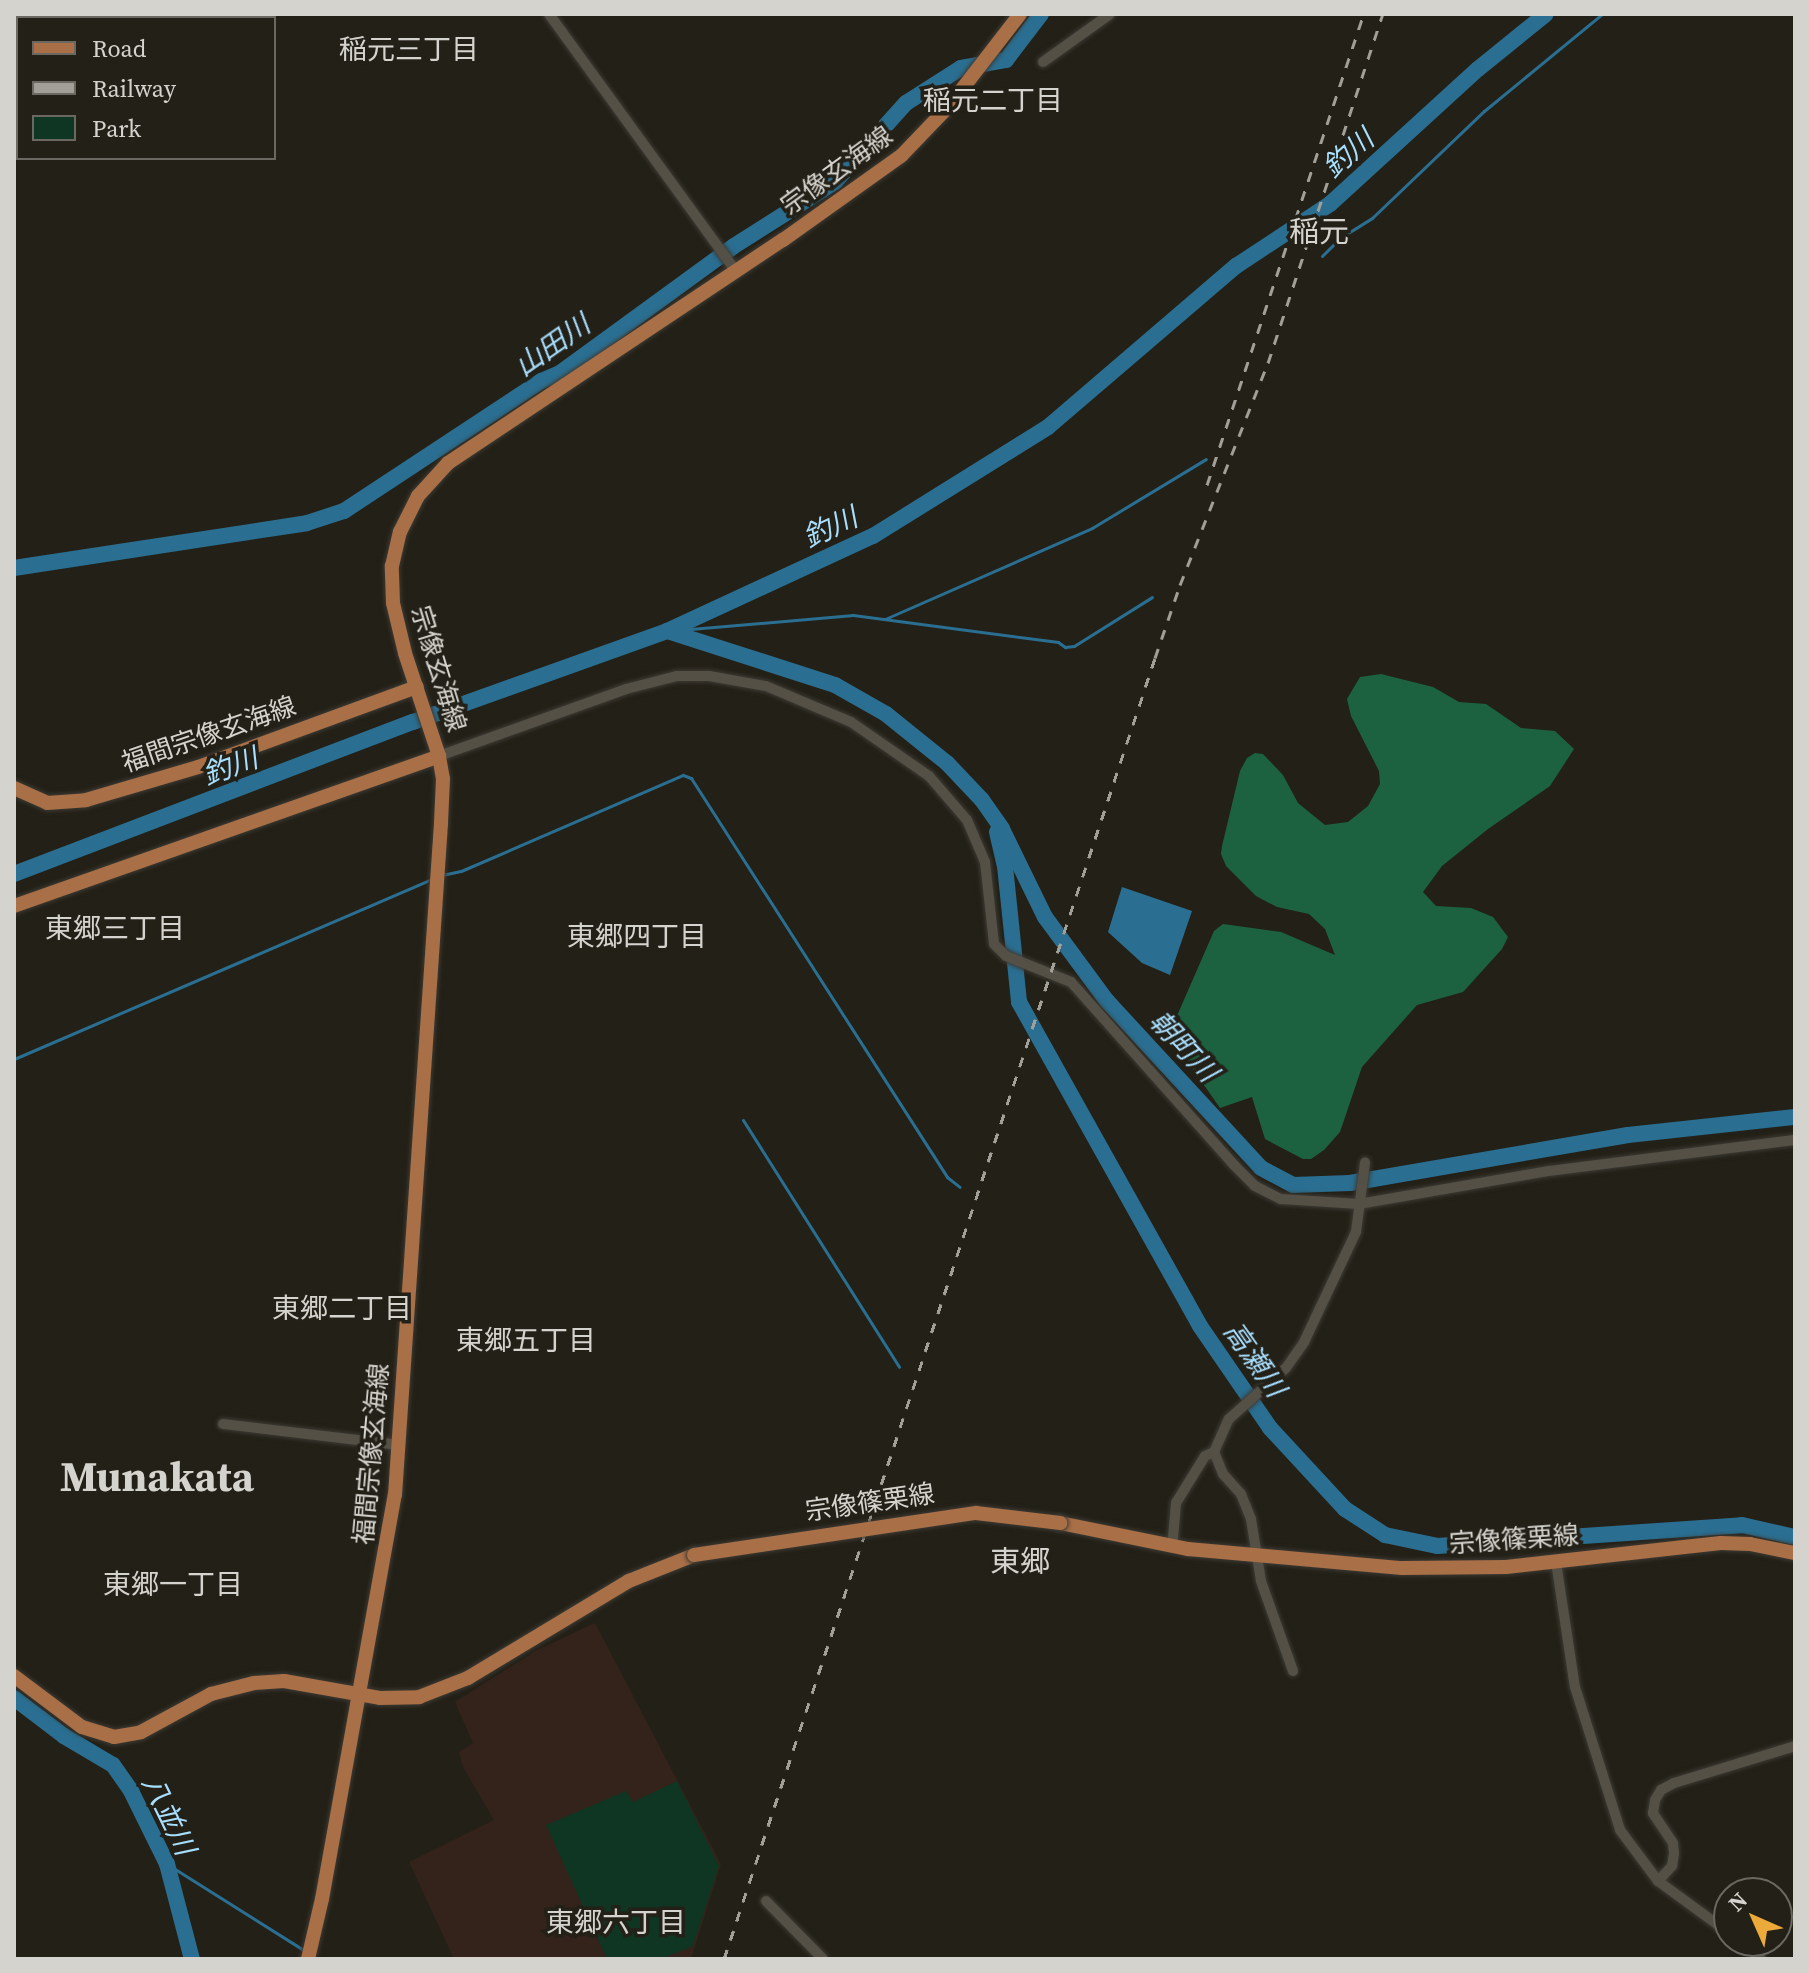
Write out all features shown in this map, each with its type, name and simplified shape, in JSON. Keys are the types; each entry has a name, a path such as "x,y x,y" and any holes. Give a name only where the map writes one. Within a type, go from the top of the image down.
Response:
{"main road":[{"name":"宗像玄海線","path":"14,906 438,749 397,627 391,583 400,532 418,496 435,476 462,453 902,155 949,106 1020,14"},
{"name":"福間宗像玄海線","path":"14,788 47,803 86,800 419,695"},
{"name":"福間宗像玄海線","path":"308,1959 387,1550 399,1445 443,779 438,749"},
{"name":"宗像篠栗線","path":"14,1676 82,1727 114,1737 141,1732 211,1694 254,1683 318,1684 360,1695 406,1699 449,1688 629,1581 694,1555 741,1545 976,1513 1060,1523 1154,1544 1447,1570 1556,1562 1721,1543 1750,1544 1795,1553"}],"street":[{"path":"549,14 734,268"},
{"path":"1043,62 1110,14"},
{"path":"438,749 677,676 741,681 789,693 879,739 946,793 979,844 989,881 994,944 1000,951 1071,982 1255,1186 1281,1199 1360,1201 1549,1171 1795,1140"},
{"path":"1293,1671 1261,1581 1251,1519 1241,1494 1223,1474 1214,1452 1219,1434 1237,1411 1286,1368 1304,1342 1349,1251 1365,1163"},
{"path":"223,1424 399,1445"},
{"path":"1173,1538 1176,1503 1205,1456 1214,1452"},
{"path":"1556,1562 1575,1687 1613,1811 1630,1849 1658,1881 1713,1921"},
{"path":"1658,1881 1672,1866 1674,1853 1673,1843 1653,1813 1661,1790 1674,1783 1795,1746"},
{"path":"766,1901 823,1959"}],"shaded area":[{"path":"595,1623 721,1864 691,1959 454,1959 409,1862 494,1820 463,1767 459,1752 473,1743 455,1702 537,1650"}],"green space":[{"path":"14,14 112,14 114,16 16,16 14,129"},
{"path":"1381,674 1433,687 1459,702 1486,704 1521,728 1555,731 1574,749 1550,786 1442,866 1423,892 1436,906 1471,908 1493,917 1508,937 1502,949 1463,992 1417,1005 1362,1067 1340,1132 1324,1150 1311,1159 1303,1159 1265,1139 1252,1097 1220,1108 1176,1045 1173,1025 1214,931 1223,924 1281,932 1335,955 1325,929 1309,914 1277,907 1256,896 1226,866 1221,854 1222,846 1240,771 1247,758 1255,753 1263,754 1283,775 1298,803 1325,825 1348,822 1368,806 1380,784 1379,771 1351,716 1347,699 1360,677"},
{"path":"677,1781 719,1866 693,1946 661,1959 607,1959 546,1825 626,1791 633,1802"}],"water":[{"path":"1122,887 1192,911 1170,975 1142,963 1108,932"}],"waterway":[{"name":"山田川","path":"14,568 307,523 344,511 541,381 560,373 734,246 835,182 906,103 961,68 1006,60 1041,14"},
{"name":"釣川","path":"14,874 413,722 667,631 873,536 1048,427 1236,266 1330,204 1478,69 1546,14"},
{"path":"1322,256 1340,238 1372,218 1484,111 1602,14"},
{"path":"885,619 1092,528 1206,459"},
{"path":"667,631 853,615 1058,642 1065,647 1074,646 1152,597"},
{"name":"朝町川","path":"667,631 835,685 886,714 947,763 982,800 1002,829 1045,917 1107,1001 1261,1168 1293,1185 1350,1183 1628,1135 1795,1117"},
{"path":"442,875 461,871 683,775 691,778 947,1177 960,1187"},
{"name":"高瀬川","path":"997,832 1005,866 1019,1002 1200,1326 1270,1428 1345,1509 1385,1535 1437,1546 1742,1525 1795,1537"},
{"path":"14,1059 431,879"},
{"path":"743,1120 899,1367"},
{"name":"八並川","path":"14,1698 64,1736 113,1765 131,1791 167,1864 192,1959"},
{"path":"167,1864 305,1951"}],"railway":[{"path":"1207,485 1364,14"},
{"path":"724,1959 1155,658 1180,585 1268,363 1383,14"}],"district":[{"name":"稲元三丁目","path":"409,49"},
{"name":"稲元二丁目","path":"993,100"},
{"name":"稲元","path":"1319,232"},
{"name":"東郷三丁目","path":"115,928"},
{"name":"東郷四丁目","path":"637,936"},
{"name":"東郷二丁目","path":"342,1308"},
{"name":"東郷五丁目","path":"526,1340"},
{"name":"Munakata","path":"157,1476"},
{"name":"東郷","path":"1020,1562"},
{"name":"東郷一丁目","path":"173,1584"},
{"name":"東郷六丁目","path":"616,1922"}]}
